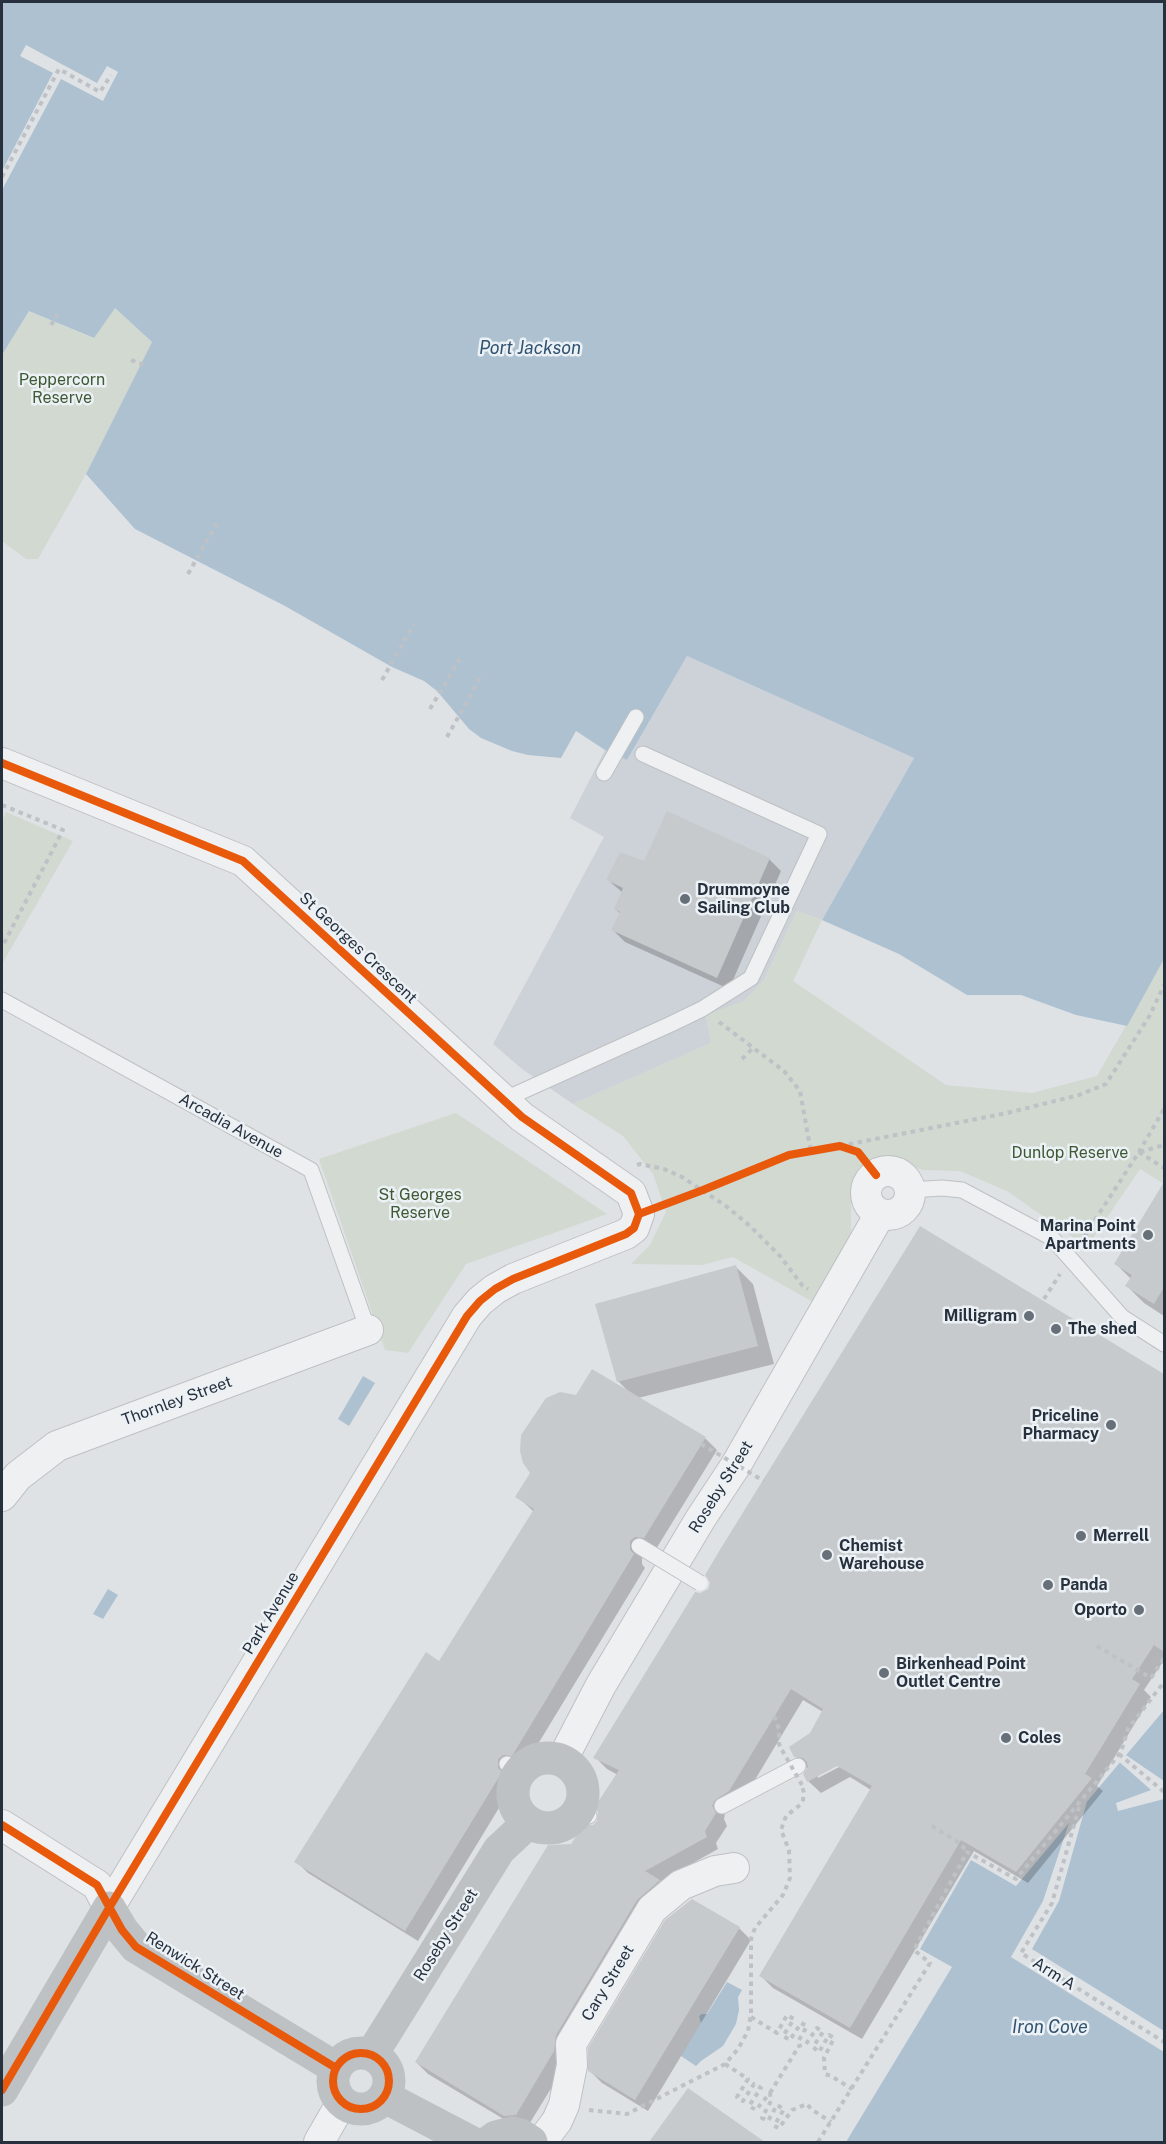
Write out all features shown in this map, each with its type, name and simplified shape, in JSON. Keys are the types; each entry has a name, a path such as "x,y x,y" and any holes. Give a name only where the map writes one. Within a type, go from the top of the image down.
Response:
{"street":[{"name":"St Georges Crescent","path":"2,763 147,820 243,861 502,1100 522,1117 631,1193 639,1214 634,1228"},
{"name":"Roseby Street","path":"562,1761 601,1685 701,1518 736,1465 831,1304 880,1214 888,1216 902,1211 908,1205 910,1190"},
{"name":"Park Avenue","path":"2,2090 109,1908 466,1316 495,1289 616,1240 634,1228"},
{"name":"Thornley Street","path":"2,1496 18,1476 57,1446 368,1330"},
{"path":"550,1758 562,1761 578,1776 582,1787 584,1812 562,1824 539,1827 528,1822 520,1814 515,1804 514,1768 539,1759 550,1758"},
{"name":"Roseby Street","path":"372,2054 499,1850 528,1822"},
{"name":"Renwick Street","path":"2,1825 97,1885 122,1930 136,1947 336,2068"},
{"name":"Cary Street","path":"537,2142 545,2137 557,2121 564,2105 572,2065 571,2044 652,1909 681,1885 706,1874 734,1868"},
{"path":"364,2052 372,2054 385,2065 389,2072 389,2089 385,2097 370,2108 351,2107 342,2102 334,2090 333,2075 336,2068 347,2055 364,2052"},
{"path":"385,2097 471,2142"},
{"path":"319,2142 342,2102"},
{"path":"489,2142 496,2137 512,2133 531,2142"}],"lane":[{"path":"604,773 636,717"},
{"path":"502,1100 702,1009 751,978 819,834 643,754"},
{"name":"Arcadia Avenue","path":"2,1000 311,1170 368,1330"},
{"path":"910,1190 942,1188 962,1190 1052,1238 1122,1317 1164,1344"},
{"path":"639,1546 700,1584"},
{"path":"722,1806 798,1766"}],"path":[{"path":"2,177 59,69 100,92 111,75"},
{"path":"51,325 58,314"},
{"path":"131,360 144,365"},
{"path":"188,574 217,523"},
{"path":"382,680 414,624"},
{"path":"430,709 462,655"},
{"path":"447,737 482,675"},
{"path":"2,805 63,830 2,946"},
{"path":"840,1146 1007,1113 1079,1095 1106,1084 1149,1015 1164,985"},
{"path":"702,1009 784,1071 800,1091 811,1152"},
{"path":"742,1059 753,1048"},
{"path":"1044,1299 1139,1152 1164,1109"},
{"path":"1139,1152 1164,1145"},
{"path":"1139,1152 1164,1168"},
{"path":"604,1175 640,1164 664,1168 682,1177 726,1206 750,1226 780,1256 802,1285 831,1304"},
{"path":"701,1444 764,1481"},
{"path":"1097,1646 1151,1678 1164,1658"},
{"path":"932,1826 961,1844 967,1852 1016,1879 1119,1755 1128,1729 1164,1682"},
{"path":"564,2105 598,2112 627,2114 725,2064 738,2049 748,2031 751,2017 751,1939 755,1928 783,1895 790,1878 789,1850 781,1830 786,1815 803,1800 804,1793 802,1785 779,1744 779,1729 774,1716"},
{"path":"1119,1755 1164,1792"},
{"path":"818,2142 930,1962 914,1950 967,1852"},
{"path":"725,2064 748,2079 737,2097 743,2101 754,2084 761,2088 749,2106 756,2110 770,2093 799,2046 799,2040 807,2026 801,2023 790,2040 783,2036 794,2019 787,2015 777,2033 751,2017"},
{"path":"799,2046 806,2044 817,2028 823,2032 813,2047 819,2052 829,2035 834,2038 824,2058 825,2074 852,2089"},
{"path":"770,2093 771,2101 762,2118 768,2121 777,2105 784,2109 774,2126 779,2128 792,2110 807,2104 831,2122"}],"shaded area":[{"path":"687,656 914,758 822,920 797,911 764,980 744,1001 706,1016 711,1043 573,1104 522,1069 493,1044 604,837 570,818 605,750 627,760"}],"green space":[{"name":"Peppercorn Reserve","path":"114,307 152,342 86,474 38,559 26,559 2,541 2,355 29,311 93,338"},
{"path":"6,812 73,841 2,964 2,821"},
{"name":"Dunlop Reserve","path":"797,911 822,920 793,981 946,1085 1032,1093 1097,1076 1164,959 1164,1184 1140,1169 1087,1247 1007,1191 960,1171 923,1170 900,1163 879,1162 862,1173 851,1200 851,1242 815,1303 733,1257 702,1265 631,1264 650,1245 666,1212 653,1174 623,1136 573,1104 711,1043 706,1015 744,1001 764,980"},
{"name":"St Georges Reserve","path":"456,1113 607,1214 466,1264 408,1353 385,1350 319,1159"}],"water":[{"name":"Port Jackson","path":"2,2 1164,2 1164,959 1127,1026 1076,1015 1021,995 967,995 899,954 822,920 914,758 687,656 627,760 605,750 576,731 561,758 512,751 481,738 469,729 437,691 424,681 392,667 285,606 135,529 86,474 152,342 115,308 94,338 29,311 2,355"},
{"path":"363,1376 375,1383 349,1426 338,1419"},
{"path":"108,1589 118,1595 103,1619 93,1614"},
{"name":"Iron Cove","path":"1164,1710 1164,2142 846,2142 952,1967 920,1949 971,1860 1016,1886"},
{"path":"727,1982 742,1990 738,1997 739,2010 736,2024 723,2046 696,2066 681,2056 701,2023 699,2016 707,2014"}],"pier":[{"path":"26,45 97,83 107,66 118,72 103,101 61,79 2,190 2,171 53,73 20,56"},
{"path":"1123,1753 1164,1781 1164,1799 1118,1811 1116,1803 1151,1790 1117,1760"},
{"path":"1089,1794 1059,1901 1032,1949 1164,2031 1164,2052 1011,1957 1043,1901 1072,1814"}],"building":[{"name":"Drummoyne Sailing Club","path":"667,811 770,858 717,978 611,930 620,912 614,909 623,888 606,880 620,852 644,861"},
{"name":"Marina Point Apartments","path":"1164,1182 1164,1287 1154,1304 1125,1286 1132,1275 1114,1264"},
{"name":"Birkenhead Point Outlet Centre","path":"920,1226 1164,1374 1164,1652 1154,1645 1132,1679 1140,1684 1085,1774 1092,1778 1016,1872 961,1840 850,2028 759,1976 872,1786 837,1766 807,1782 803,1774 808,1767 807,1762 803,1758 794,1757 789,1747 810,1733 823,1709 791,1689 729,1791 714,1801 712,1806 716,1813 705,1831 707,1837 645,1871 660,1880 637,1900 556,2035 554,2051 516,2115 504,2116 415,2062 548,1845 571,1844 584,1824 593,1825 597,1821 598,1812 594,1808 619,1770 593,1758 695,1592 700,1593 708,1589 710,1583 705,1575"},
{"path":"736,1265 758,1346 617,1382 595,1304"},
{"path":"592,1369 706,1437 644,1538 635,1537 630,1541 630,1550 634,1554 512,1756 503,1755 498,1759 498,1768 502,1772 405,1931 294,1862 426,1652 439,1661 534,1509 515,1497 530,1473 523,1463 520,1451 521,1435 546,1398 560,1392 576,1395"},
{"path":"692,1899 740,1927 635,2100 588,2071 588,2048 665,1920"},
{"path":"688,2088 765,2142 649,2142"}],"cycle path":[{"path":"2,763 243,861 522,1117 631,1193 639,1214 634,1228 626,1234 513,1279 480,1301 467,1316 109,1908 2,2090"},
{"path":"639,1214 789,1155 840,1146 858,1152 876,1175"},
{"path":"2,1825 97,1885 122,1930 136,1947 336,2068"},
{"path":"355,2053 367,2053 377,2057 385,2065 389,2081 385,2097 377,2105 367,2109 355,2109 345,2105 337,2097 333,2087 333,2075 337,2065 345,2057 355,2053"}],"place":[{"name":"Drummoyne Sailing Club","path":"685,899"},
{"name":"Marina Point Apartments","path":"1148,1235"},
{"name":"Milligram","path":"1029,1316"},
{"name":"The shed","path":"1056,1329"},
{"name":"Priceline Pharmacy","path":"1111,1425"},
{"name":"Merrell","path":"1081,1536"},
{"name":"Chemist Warehouse","path":"827,1555"},
{"name":"Panda","path":"1048,1585"},
{"name":"Oporto","path":"1139,1610"},
{"name":"Birkenhead Point Outlet Centre","path":"884,1673"},
{"name":"Coles","path":"1006,1738"}]}
